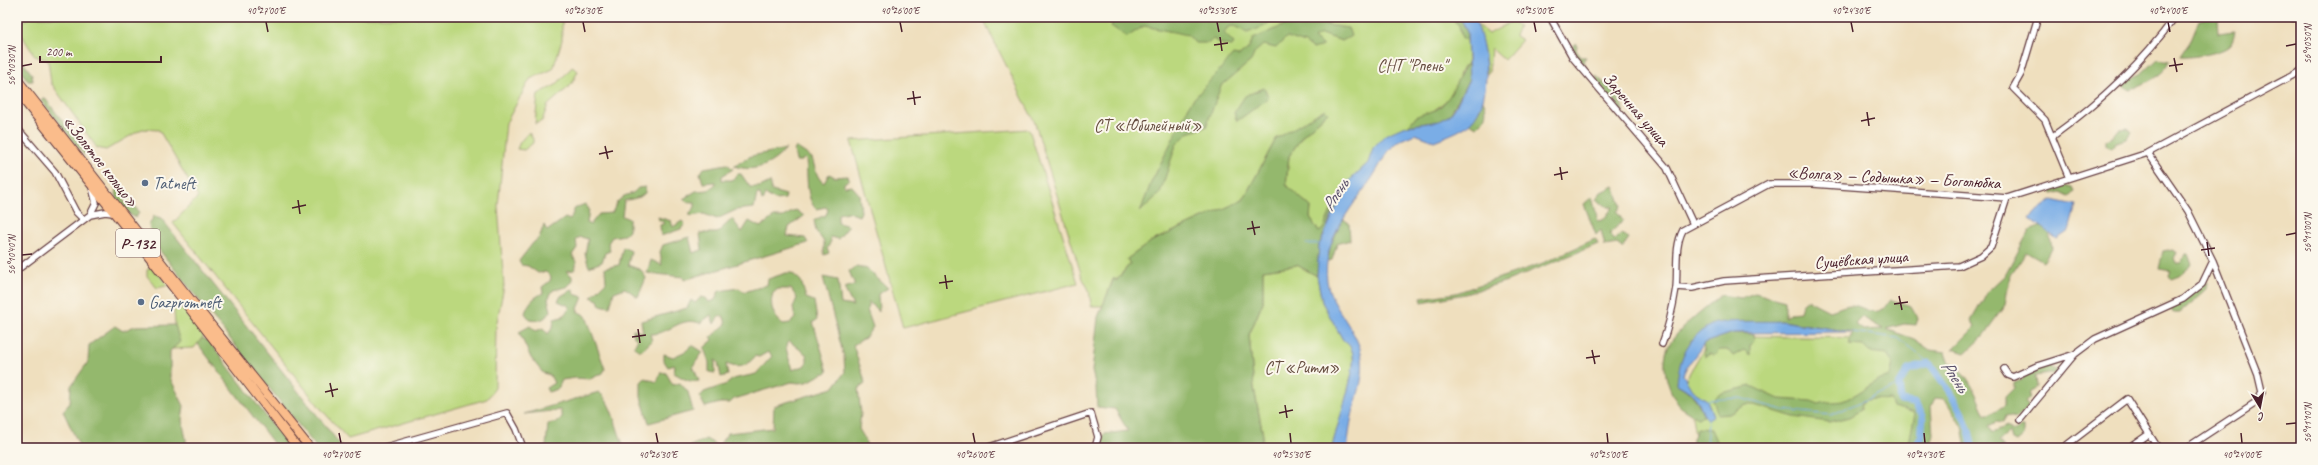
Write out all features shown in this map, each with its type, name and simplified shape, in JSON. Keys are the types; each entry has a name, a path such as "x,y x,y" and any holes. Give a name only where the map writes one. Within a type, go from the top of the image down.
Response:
{"highway":[{"name":"«Золотое кольцо»","path":"17,79 310,448"},
{"name":"«Золотое кольцо»","path":"17,92 298,448"}],"street":[{"name":"Заречная улица","path":"1550,17 1573,58 1668,168 1693,224"},
{"path":"2038,17 2021,74 2013,88 2045,120 2053,136 2069,178"},
{"path":"2053,136 2087,112 2108,92 2140,59 2175,17"},
{"name":"«Волга» — Содышка» — Боголюбка","path":"1662,344 1669,327 1676,287 1679,238 1683,230 1769,184 1820,184 2007,198 2148,153 2301,71"},
{"path":"17,129 55,172 76,212 83,219"},
{"path":"2148,153 2188,211 2213,261 2253,361 2262,392 2256,402 2186,448"},
{"path":"90,215 96,203 92,186"},
{"name":"Сущёвская улица","path":"1676,287 1692,288 1724,281 1959,266 1981,256 1991,247 2007,198"},
{"path":"17,270 83,219 90,215 105,212 113,213"},
{"path":"2020,420 2075,354 2096,338 2182,299 2202,284 2213,261"},
{"path":"2004,369 2008,375 2013,377 2037,366 2075,354"},
{"path":"2064,448 2127,400 2158,448"},
{"path":"382,448 507,413 523,448"},
{"path":"986,448 1091,413 1098,437 1095,448"},
{"path":"2130,448 2149,434"}],"green space":[{"path":"30,17 562,17 562,40 553,69 530,79 506,123 498,206 504,286 496,327 495,388 487,399 348,439 322,410 173,223 198,197 159,130 142,129 106,150 97,148 51,83 48,60 35,56 17,28 17,25"},
{"name":"СТ «Юбилейный»","path":"982,17 1450,17 1459,25 1462,38 1467,40 1468,63 1460,72 1458,84 1448,99 1432,112 1416,117 1408,126 1403,127 1373,148 1368,163 1349,181 1333,213 1331,211 1323,230 1319,232 1310,218 1311,207 1286,185 1289,156 1303,135 1328,112 1276,139 1243,200 1152,241 1127,259 1130,264 1115,281 1113,279 1103,306 1091,306 1089,290 1082,277 1035,123"},
{"path":"1116,17 1277,17 1263,27 1247,33 1234,26 1228,27 1224,33 1234,43 1232,46 1224,45 1213,39 1209,43 1195,43 1188,35 1144,26 1127,37 1111,26"},
{"path":"1303,17 1322,17 1327,25 1348,28 1351,36 1342,41 1321,34 1314,38 1323,46 1313,49 1305,43 1287,37 1276,48 1263,45 1255,52 1251,61 1221,86 1206,127 1188,133 1176,145 1160,193 1140,212 1151,183 1191,102 1233,55 1239,56 1248,49 1253,39"},
{"path":"1450,17 1460,17 1467,32 1467,40 1462,38 1459,25"},
{"path":"2208,18 2217,20 2218,33 2235,31 2231,44 2222,50 2215,52 2192,57 2180,57 2190,42 2199,20"},
{"path":"1512,21 1519,26 1515,36 1522,40 1504,60 1491,48 1489,73 1487,74 1485,55 1477,24 1489,34"},
{"path":"1575,43 1577,46 1576,50 1581,57 1586,57 1583,61 1587,68 1571,50"},
{"path":"17,55 32,74 33,81 28,81 17,65"},
{"path":"2157,59 2170,61 2167,67 2158,75 2130,90 2123,85 2127,80 2141,74"},
{"path":"1468,63 1469,79 1450,115 1439,121 1408,126 1416,117 1437,109 1445,102"},
{"path":"572,67 578,71 571,85 548,105 542,121 535,124 538,94 556,85"},
{"path":"1596,76 1609,87 1617,97 1623,112 1620,112 1616,101 1603,91 1596,79"},
{"path":"1264,88 1269,98 1237,121 1234,113 1245,96"},
{"path":"44,97 86,152 84,155 41,100"},
{"path":"1482,99 1486,114 1483,121 1477,127 1469,123 1480,109"},
{"path":"1325,109 1328,112 1303,135 1289,156 1286,185 1311,207 1310,218 1319,232 1323,229 1331,211 1333,213 1319,245 1317,276 1297,265 1263,270 1263,302 1249,335 1254,388 1263,436 1260,448 1100,448 1104,434 1128,431 1115,409 1097,407 1096,387 1092,371 1098,317 1114,278 1116,281 1130,264 1127,259 1152,241 1243,200 1276,139"},
{"path":"2128,128 2132,132 2127,139 2116,142 2111,148 2106,146 2106,140 2113,137 2119,129"},
{"path":"1029,129 1078,283 903,328 851,141"},
{"path":"529,132 533,139 533,143 524,150 517,149 520,142"},
{"path":"796,147 812,158 817,175 821,181 824,183 829,174 835,177 847,176 850,179 844,183 844,187 852,186 859,194 861,212 859,216 848,212 838,214 838,223 849,226 838,239 830,237 831,241 827,249 829,253 824,255 824,242 816,231 814,220 826,215 828,210 826,207 816,209 812,204 808,186 806,160 804,158 802,161 796,161 794,151"},
{"path":"786,149 781,155 763,166 749,169 734,166 751,156"},
{"path":"727,164 733,169 722,176 722,180 733,180 737,174 741,174 750,187 760,187 770,182 772,191 786,195 785,199 775,200 765,194 764,200 762,201 760,194 757,194 754,208 736,210 717,219 704,214 690,216 690,213 695,207 695,202 687,202 683,199 696,191 708,190 716,184 715,182 703,183 700,173 704,168"},
{"path":"1614,186 1621,206 1617,212 1623,221 1610,233 1614,240 1621,234 1629,238 1622,248 1617,244 1605,246 1601,230 1596,235 1584,204 1592,197 1598,221 1603,220 1613,207 1608,207 1596,200 1601,192"},
{"path":"2066,186 2073,188 2075,192 2069,196 2061,192 2052,194 2051,191"},
{"path":"645,187 645,193 640,197 624,201 622,216 629,219 629,230 624,235 612,237 608,243 610,251 605,253 602,262 589,267 585,254 588,239 581,237 576,239 577,248 572,255 576,266 574,270 566,271 572,276 572,282 567,287 553,290 548,299 551,311 547,316 537,321 530,320 525,313 528,306 534,299 543,293 542,287 550,281 551,277 546,272 538,273 528,266 521,265 519,261 533,243 539,238 544,225 547,231 565,218 570,220 575,208 585,204 589,209 587,223 590,225 599,214 612,213 617,202 624,196 633,193 638,188"},
{"path":"116,189 120,189 125,196 124,201 126,204 129,205 131,202 139,212 136,218 129,214 117,200"},
{"path":"796,210 804,216 789,227 787,236 805,238 808,243 684,280 683,277 647,273 651,260 662,265 660,252 663,245 689,237 693,253 702,250 700,233 717,233 732,219 742,232 749,221 760,227 774,217 783,217"},
{"path":"154,216 161,218 343,448 317,448 153,242 149,225"},
{"path":"658,217 671,221 673,227 682,221 685,224 681,229 661,236 660,225 665,223 659,220"},
{"path":"1343,219 1349,223 1350,240 1337,244 1332,260 1328,261 1330,246"},
{"path":"2042,226 2049,231 2052,249 2043,262 2026,252 2010,275 2005,305 1983,336 1965,353 1953,349 1975,327 1971,321 1988,291 2006,274 2029,231"},
{"path":"1595,239 1598,244 1507,281 1465,294 1422,302 1421,298 1456,293 1543,263"},
{"path":"623,247 631,251 628,265 641,270 646,278 638,297 625,288 614,292 610,307 600,305 598,300 591,297 606,282 605,268 619,265"},
{"path":"2174,249 2177,253 2174,258 2176,263 2181,263 2185,254 2188,254 2192,265 2179,276 2171,279 2169,275 2171,271 2159,269 2163,251"},
{"name":"СТ «Ритм»","path":"1297,265 1317,276 1322,302 1343,340 1352,350 1352,374 1332,448 1260,448 1263,435 1254,388 1249,335 1263,302 1263,270"},
{"path":"152,266 167,284 166,286 157,288 147,276 147,270"},
{"path":"857,266 867,269 888,288 878,294 879,312 869,302 867,310 873,327 865,338 853,345 865,384 858,389 861,413 859,429 865,439 867,448 686,448 706,439 718,446 728,433 773,428 774,406 833,388 845,372 844,357 823,277 838,280 841,304 853,306 844,288 855,285 849,271"},
{"path":"786,273 792,273 801,281 806,298 814,301 817,320 813,322 828,372 807,382 792,382 734,399 730,403 720,403 705,407 700,397 704,392 727,384 733,379 756,374 772,356 768,352 759,357 755,356 749,363 739,367 726,364 728,375 721,377 718,362 715,360 715,373 709,372 709,362 704,348 713,340 711,337 726,324 724,317 719,316 714,324 711,315 700,323 693,321 680,323 664,331 650,334 652,341 641,351 634,347 638,339 634,337 633,329 643,333 641,321 687,308 691,300 695,303 701,297 706,298 709,302 715,300 719,291 739,288 744,292 767,285 768,279","holes":["778,289 791,289 797,298 793,308 795,318 790,323 783,324 774,314 771,302 773,293","789,341 807,355 807,362 804,366 792,370 786,348"]},
{"path":"2208,282 2207,289 2180,313 2174,313 2170,309 2205,283"},
{"path":"573,289 574,294 583,297 577,311 586,316 605,369 603,373 590,379 575,378 562,380 558,389 548,392 546,388 554,383 550,375 543,373 531,358 519,332 530,326 536,331 543,328 548,334 553,327 554,319 562,317 570,308 569,306 558,301 561,296"},
{"path":"1755,293 1785,301 1785,317 1791,313 1800,312 1802,305 1808,300 1829,311 1851,305 1871,311 1878,311 1886,307 1891,300 1911,306 1918,318 1916,325 1904,324 1886,329 1914,339 1930,350 1946,352 1950,363 1968,379 1985,415 1989,415 2005,405 2005,397 2014,388 2014,383 2022,380 2030,371 2049,365 2052,369 2057,370 2056,373 2035,376 2036,387 2030,391 2029,399 2025,402 2029,407 2017,418 2005,416 2002,423 1996,422 1989,426 1993,432 2007,426 2010,431 2015,432 2020,427 2023,427 2023,436 2016,442 2011,440 2009,433 1999,441 2004,448 1966,448 1962,427 1945,399 1935,398 1931,406 1933,435 1929,448 1908,448 1915,413 1893,407 1890,399 1872,399 1862,402 1861,410 1849,417 1829,422 1794,417 1754,405 1746,405 1729,414 1718,415 1713,400 1721,393 1751,386 1779,399 1811,401 1819,404 1844,400 1890,376 1893,363 1887,354 1869,352 1863,346 1849,345 1852,332 1782,321 1691,340 1677,384 1694,397 1704,416 1697,418 1679,405 1670,390 1667,381 1665,363 1668,346 1684,327 1721,295 1741,298","holes":["1862,317 1883,329 1863,330 1855,324"]},
{"path":"180,305 204,336 194,348 172,349 179,342 175,325 174,310"},
{"path":"175,325 180,342 170,351 170,378 184,406 182,420 186,439 186,448 83,448 79,445 63,411 70,403 71,386 88,362 89,345 115,326 123,331 135,326"},
{"path":"1733,333 1753,334 1754,341 1750,346 1750,355 1744,350 1733,356 1728,350 1720,350 1714,356 1710,354 1705,357 1703,343"},
{"path":"1735,336 1858,338 1907,358 1925,379 1912,448 1697,448 1686,379 1705,347"},
{"path":"202,338 209,341 290,448 277,448 198,344"},
{"path":"692,345 703,352 693,366 699,381 689,381 680,377 674,373 675,365 668,367 664,361 664,354 673,357 686,351"},
{"path":"661,372 666,373 673,385 680,383 688,392 693,411 649,423 641,397 641,382 645,378 657,382"},
{"path":"599,392 608,403 625,448 536,448 546,447 548,424 557,422 562,418 560,410 524,414"},
{"path":"1697,428 1711,429 1719,448 1695,448 1691,445"}],"water":[{"path":"1460,17 1474,17 1479,29 1485,59 1485,91 1481,105 1475,117 1465,127 1434,141 1415,134 1396,143 1386,155 1339,226 1329,252 1327,281 1334,301 1356,338 1360,348 1363,366 1361,382 1351,421 1347,448 1332,448 1352,374 1353,355 1351,348 1343,340 1322,302 1317,276 1319,245 1349,181 1368,163 1373,148 1385,135 1403,127 1439,121 1450,115 1455,108 1469,79 1467,32"},
{"path":"2052,200 2076,205 2069,231 2057,239 2030,219 2035,212"},
{"path":"1782,321 1852,332 1733,333 1704,343 1687,366 1683,375 1692,390 1707,400 1713,416 1708,419 1703,414 1695,397 1677,384 1680,365 1686,349 1691,341 1704,329 1713,324"}],"waterway":[{"path":"1306,244 1319,244"},
{"path":"1852,332 1898,338 1929,363"},
{"name":"Рпень","path":"1915,448 1921,437 1923,416 1914,403 1901,401 1899,385 1908,370 1929,363 1950,392 1962,414 1971,437 1972,448"},
{"path":"1707,400 1740,398 1783,410 1831,415 1899,385"},
{"path":"1706,448 1708,419"}],"place":[{"name":"Tatneft","path":"145,183"},
{"name":"Gazpromneft","path":"141,302"}],"park label":[{"name":"СНТ \"Рпень\"","path":"1412,65"}]}
